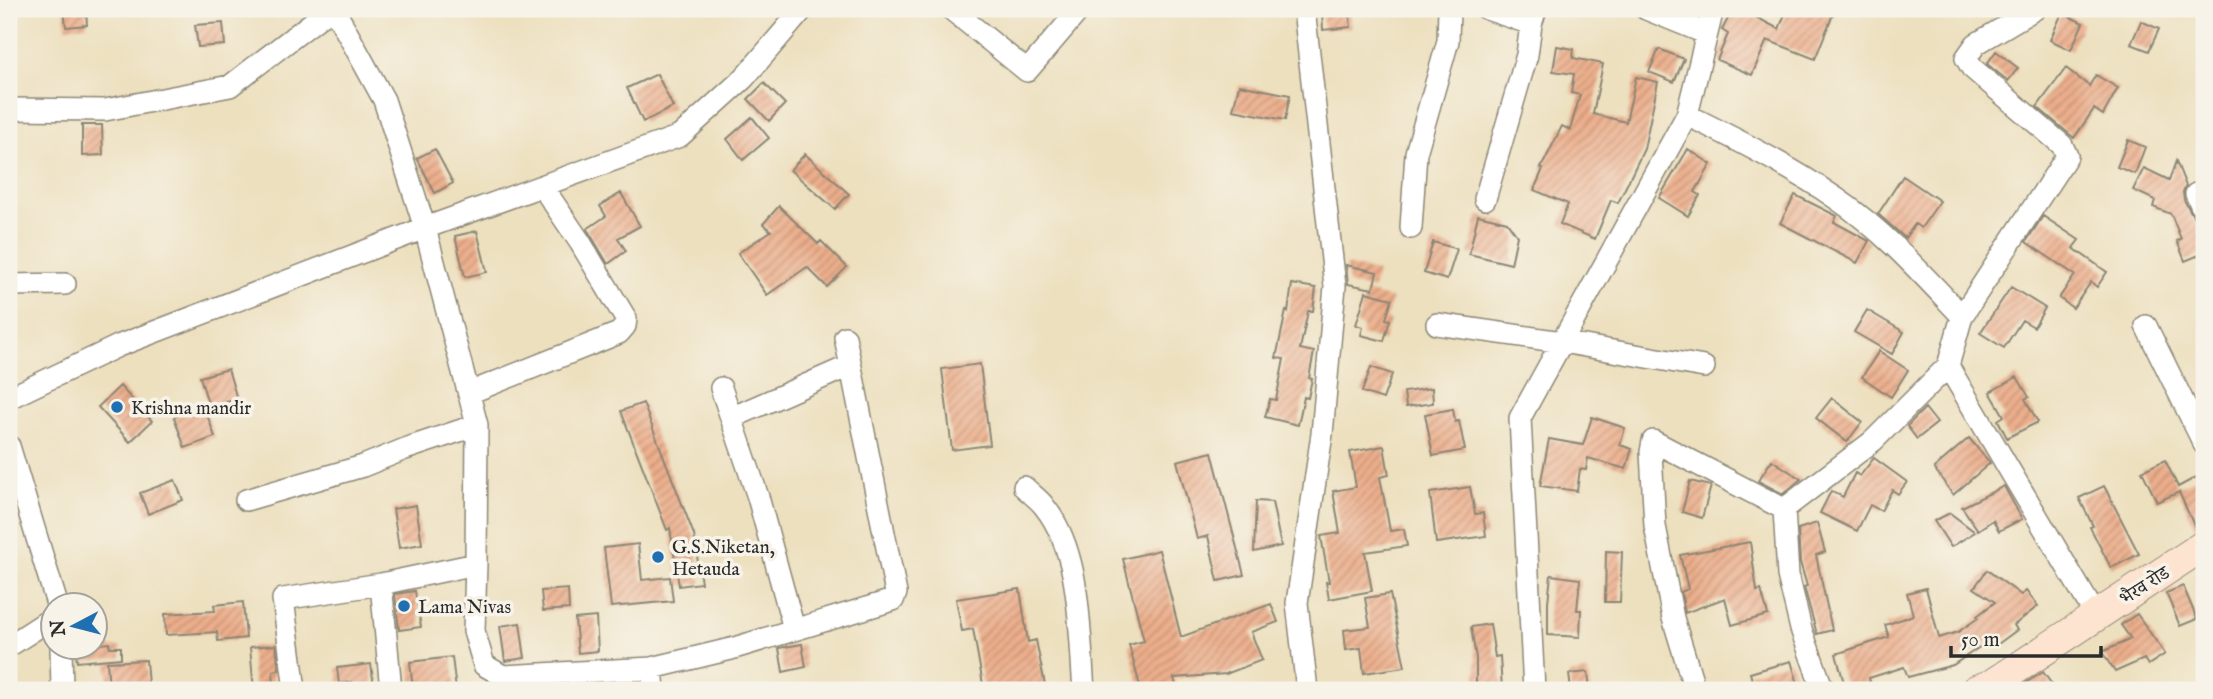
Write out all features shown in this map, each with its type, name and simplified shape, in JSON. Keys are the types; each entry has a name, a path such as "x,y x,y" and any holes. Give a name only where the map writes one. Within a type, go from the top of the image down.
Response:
{"main road":[{"name":"भैरव रोड","path":"1989,688 2203,549"}],"street":[{"path":"9,109 105,110 230,86 332,9 384,100 425,228 469,393 477,425 474,631 484,665 503,676 530,682 652,668 731,649 893,600 896,593 845,337"},
{"path":"9,398 118,346 425,228 680,136 744,78 803,9"},
{"path":"951,9 1027,71 1080,9"},
{"path":"1304,9 1335,286 1322,434 1297,603 1307,690"},
{"path":"1411,228 1416,153 1448,41 1449,9"},
{"path":"1485,199 1527,55 1534,16 1487,9"},
{"path":"1646,9 1705,33"},
{"path":"1534,690 1520,418 1686,115 1713,9"},
{"path":"1784,509 1873,441 1948,366 1962,316 2067,156 2062,145 1972,68 1966,58 1976,44 2035,9"},
{"path":"1686,115 1761,151 1838,200 1904,254 1962,316"},
{"path":"469,393 619,333 625,326 626,318 580,242 542,187"},
{"path":"9,285 65,284"},
{"path":"1437,324 1562,342 1704,367"},
{"path":"2146,326 2204,444"},
{"path":"731,418 849,366"},
{"path":"1948,366 2096,616"},
{"path":"721,388 758,497 794,629"},
{"path":"246,500 363,466 477,425"},
{"path":"1695,690 1673,618 1655,526 1651,452 1653,441 1784,509"},
{"path":"9,446 53,590"},
{"path":"1024,487 1044,506 1064,542 1074,573 1084,690"},
{"path":"1784,509 1788,575 1801,629 1823,690"},
{"path":"295,690 283,600 476,564"},
{"path":"380,584 391,690"},
{"path":"9,646 38,627"},
{"path":"61,660 62,690"},
{"path":"652,668 654,690"}],"building":[{"path":"64,9 86,9 87,25 66,27"},
{"path":"1322,9 1349,9 1351,27 1323,30"},
{"path":"1733,9 1740,9 1779,29 1787,9 1835,9 1815,59 1767,40 1752,75 1717,60 1728,34 1722,30"},
{"path":"2062,13 2083,23 2071,50 2050,40"},
{"path":"2141,21 2159,29 2149,51 2131,44"},
{"path":"223,23 225,45 198,47 195,25"},
{"path":"1557,46 1574,49 1573,58 1603,64 1593,114 1626,122 1636,77 1658,82 1644,149 1618,203 1611,200 1595,239 1560,224 1568,204 1534,190 1543,169 1541,168 1562,126 1570,130 1580,95 1571,93 1574,74 1553,71"},
{"path":"1659,49 1684,59 1674,82 1649,72"},
{"path":"1996,51 2018,68 2008,81 1987,64"},
{"path":"2066,68 2089,86 2096,75 2118,88 2103,115 2094,109 2074,138 2037,107"},
{"path":"657,74 673,107 643,122 627,88"},
{"path":"764,83 785,104 769,121 748,99"},
{"path":"1239,85 1290,95 1285,120 1233,110"},
{"path":"752,117 769,138 743,160 727,139"},
{"path":"82,125 102,125 103,155 82,156"},
{"path":"2128,140 2145,147 2135,174 2117,167"},
{"path":"435,149 453,183 435,193 417,158"},
{"path":"1688,149 1711,164 1695,192 1700,195 1688,216 1659,198"},
{"path":"805,154 849,194 835,209 790,170"},
{"path":"2176,161 2186,186 2183,192 2184,200 2204,235 2204,253 2185,261 2177,241 2181,239 2171,214 2153,207 2155,200 2133,190 2144,168 2169,180"},
{"path":"1903,176 1940,201 1921,228 1915,224 1905,238 1878,214"},
{"path":"621,193 640,226 618,238 626,251 608,264 587,229 606,216 600,206"},
{"path":"1795,195 1837,216 1834,222 1869,241 1857,263 1780,223"},
{"path":"779,206 818,244 821,241 847,267 827,287 807,267 767,295 738,253 771,231 763,224"},
{"path":"1478,215 1507,222 1517,236 1511,264 1469,254"},
{"path":"2043,216 2079,240 2073,248 2107,272 2097,287 2091,282 2073,308 2059,298 2075,275 2026,242"},
{"path":"477,231 487,272 465,277 455,236"},
{"path":"1433,242 1457,249 1447,280 1424,273"},
{"path":"1346,265 1377,272 1373,289 1348,284"},
{"path":"1292,284 1316,288 1313,311 1308,311 1300,349 1314,352 1308,398 1304,397 1298,425 1265,417 1270,399 1276,400 1284,359 1276,358"},
{"path":"2011,287 2045,308 2034,327 2022,320 2004,348 1980,333"},
{"path":"1366,292 1392,299 1386,319 1390,320 1384,341 1361,335 1363,327 1356,325"},
{"path":"1867,310 1904,332 1892,354 1854,332"},
{"path":"1879,351 1908,370 1891,397 1862,377"},
{"path":"980,364 990,445 952,450 942,369"},
{"path":"1371,367 1392,374 1383,399 1362,392"},
{"path":"228,369 237,399 209,407 200,377"},
{"path":"2017,377 2029,397 2025,399 2038,422 2007,438 1998,420 2004,416 1990,392"},
{"path":"120,386 152,421 130,442 98,407"},
{"path":"1432,388 1433,403 1406,407 1404,392"},
{"path":"1832,398 1862,422 1847,442 1816,418"},
{"path":"643,403 694,535 701,583 679,586 670,528 667,530 621,411"},
{"path":"204,406 215,437 185,448 174,417"},
{"path":"1925,408 1937,423 1917,439 1907,426"},
{"path":"1453,409 1455,422 1459,421 1465,450 1433,456 1425,414"},
{"path":"1592,417 1625,428 1620,445 1632,449 1626,469 1588,458 1586,470 1580,469 1577,491 1540,486 1549,439 1583,445"},
{"path":"1969,438 1990,463 1953,495 1934,468"},
{"path":"1384,446 1389,475 1380,477 1390,531 1404,529 1407,546 1365,552 1372,591 1329,599 1326,582 1329,582 1321,536 1340,533 1333,491 1356,487 1350,452"},
{"path":"1212,452 1244,575 1218,581 1208,536 1197,539 1177,461"},
{"path":"1874,458 1907,482 1898,494 1892,490 1881,511 1870,505 1857,531 1820,513 1831,491 1843,497 1855,473 1860,476"},
{"path":"1772,460 1801,479 1783,494 1758,481"},
{"path":"2165,460 2178,487 2204,473 2204,528 2196,530 2179,492 2157,502 2142,471"},
{"path":"175,480 183,500 148,514 140,493"},
{"path":"1690,481 1711,486 1702,518 1682,512"},
{"path":"2004,486 2022,519 1999,531 1993,520 1978,530 1962,507"},
{"path":"2104,486 2139,554 2111,568 2079,498"},
{"path":"1470,487 1475,514 1483,513 1486,536 1436,543 1430,493"},
{"path":"1256,501 1272,502 1281,546 1254,552"},
{"path":"416,505 422,544 399,548 393,509"},
{"path":"1950,513 1975,532 1951,547 1934,521"},
{"path":"1817,523 1825,552 1816,555 1832,630 1817,634 1804,587 1807,586 1800,562 1798,529"},
{"path":"1750,542 1757,591 1761,590 1768,615 1732,625 1725,598 1685,613 1681,592 1688,589 1680,555"},
{"path":"638,544 642,580 670,577 673,601 611,607 604,548"},
{"path":"1159,550 1181,637 1271,604 1278,622 1251,632 1262,660 1226,674 1174,678 1177,690 1141,690 1129,645 1144,641 1123,559"},
{"path":"1606,551 1622,552 1620,602 1605,602"},
{"path":"1987,570 2021,595 2026,591 2038,606 2014,625 2017,630 1998,644 1993,638 1953,665 1908,677 1904,667 1869,678 1872,690 1846,690 1836,654 1889,637 1885,625 1913,615 1907,593 1926,588 1939,638 1958,632 1995,602 1974,588"},
{"path":"1551,575 1580,579 1577,610 1581,610 1580,637 1548,635"},
{"path":"2183,586 2197,619 2180,626 2166,593"},
{"path":"568,589 569,609 543,611 541,591"},
{"path":"1020,589 1028,642 1036,640 1046,690 984,690 973,629 962,631 956,599"},
{"path":"415,591 421,627 399,630 395,594"},
{"path":"1390,594 1405,667 1364,673 1361,648 1346,650 1344,630 1370,627 1365,598"},
{"path":"243,602 246,638 218,641 217,632 166,635 165,614 215,611 214,605"},
{"path":"2137,614 2165,654 2148,665 2144,659 2115,672 2102,652 2131,639 2121,625"},
{"path":"596,617 598,651 578,653 575,619"},
{"path":"520,623 525,658 505,661 500,626"},
{"path":"1490,624 1495,657 1500,656 1502,690 1476,690 1476,658 1471,627"},
{"path":"108,643 110,647 121,647 121,658 108,659"},
{"path":"802,644 806,667 783,672 779,648"},
{"path":"276,645 279,670 273,671 274,690 254,690 250,647"},
{"path":"452,657 456,690 413,690 410,662"},
{"path":"146,660 148,685 109,688 107,662"},
{"path":"1791,661 1800,690 1755,690 1750,673"},
{"path":"371,664 374,686 353,689 352,682 339,684 337,668"},
{"path":"1588,672 1590,690 1571,690 1569,674"},
{"path":"2043,672 2056,690 2015,690"}],"place":[{"name":"Krishna mandir","path":"117,407"},
{"name":"G.S.Niketan, Hetauda","path":"658,557"},
{"name":"Lama Nivas","path":"404,606"}]}
